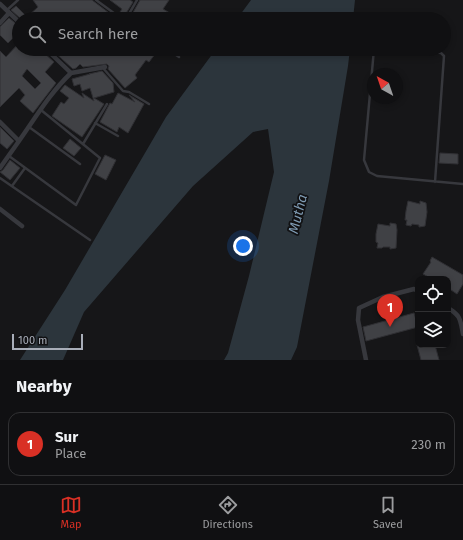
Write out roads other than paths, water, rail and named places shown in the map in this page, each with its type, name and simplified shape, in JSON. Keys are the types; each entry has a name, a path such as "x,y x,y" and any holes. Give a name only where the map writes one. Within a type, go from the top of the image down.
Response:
{"street":[{"path":"0,4 12,16"},
{"path":"0,23 8,12"},
{"path":"53,56 71,74"},
{"path":"0,168 48,99 71,74 104,67"},
{"path":"0,122 19,141"},
{"path":"0,209 22,226"},
{"path":"366,360 358,320 359,308 383,297 415,290"},
{"path":"451,310 457,314 459,318 463,334"}],"lane":[{"path":"8,12 18,0"},
{"path":"96,0 112,12"},
{"path":"130,12 137,0"},
{"path":"373,56 364,160 369,172 377,176 463,184"},
{"path":"435,182 444,56"},
{"path":"104,67 123,91 129,92 149,104"},
{"path":"83,144 106,104"},
{"path":"8,156 76,205 100,158 41,110"},
{"path":"95,123 118,136"},
{"path":"29,127 80,164"},
{"path":"12,186 25,168"},
{"path":"0,178 90,240"}],"water":[{"path":"251,0 355,0 354,12 242,12"},
{"name":"Mutha","path":"211,56 349,56 329,181 297,347 291,360 224,360 228,353 249,276 274,172 268,129 253,132 193,186 84,312 63,360 20,360 65,290 166,117"}],"place":[{"name":"Sur","path":"390,327"}]}
